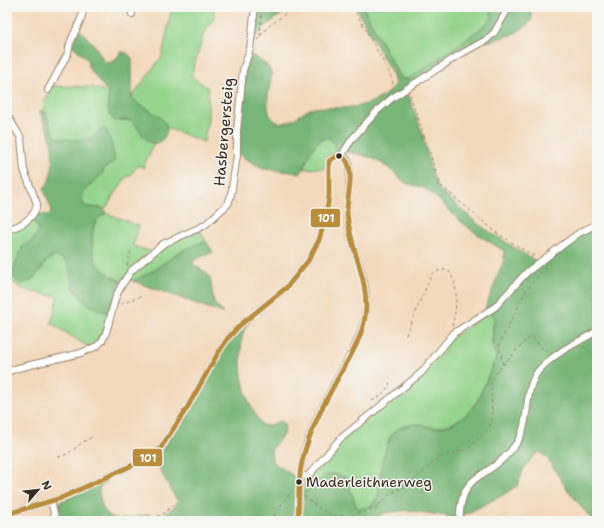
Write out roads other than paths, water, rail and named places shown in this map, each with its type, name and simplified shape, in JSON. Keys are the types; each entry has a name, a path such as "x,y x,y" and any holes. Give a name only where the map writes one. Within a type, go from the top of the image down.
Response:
{"street":[{"path":"48,90 68,53 70,43 81,19 84,7"},
{"path":"132,7 132,14"},
{"name":"Hasbergersteig","path":"7,372 45,361 81,353 97,346 102,341 106,333 117,292 126,278 143,260 162,244 200,228 223,209 230,200 237,155 237,131 243,70 250,49 255,7"},
{"path":"342,156 369,119 378,110 407,88 459,55 486,40 494,33 509,7"},
{"path":"7,115 21,138 24,170 37,204 34,214 29,219 16,227 7,229"},
{"path":"7,514 52,501 146,459 160,449 187,408 228,338 239,326 287,287 308,261 319,240 326,217 329,195 329,162 334,157 342,156 347,159 350,168 347,213 351,236 367,294 365,316 360,336 314,424 305,450 300,477 298,521"},
{"path":"300,477 308,476 340,439 421,373 451,336 459,329 489,312 527,272 579,233 597,224"},
{"path":"460,521 461,506 469,485 476,478 499,463 508,454 517,443 524,430 532,381 539,370 552,358 578,341 597,331"},
{"path":"52,501 56,521"}],"place":[{"name":"Maderleithnerweg","path":"299,482"}]}
